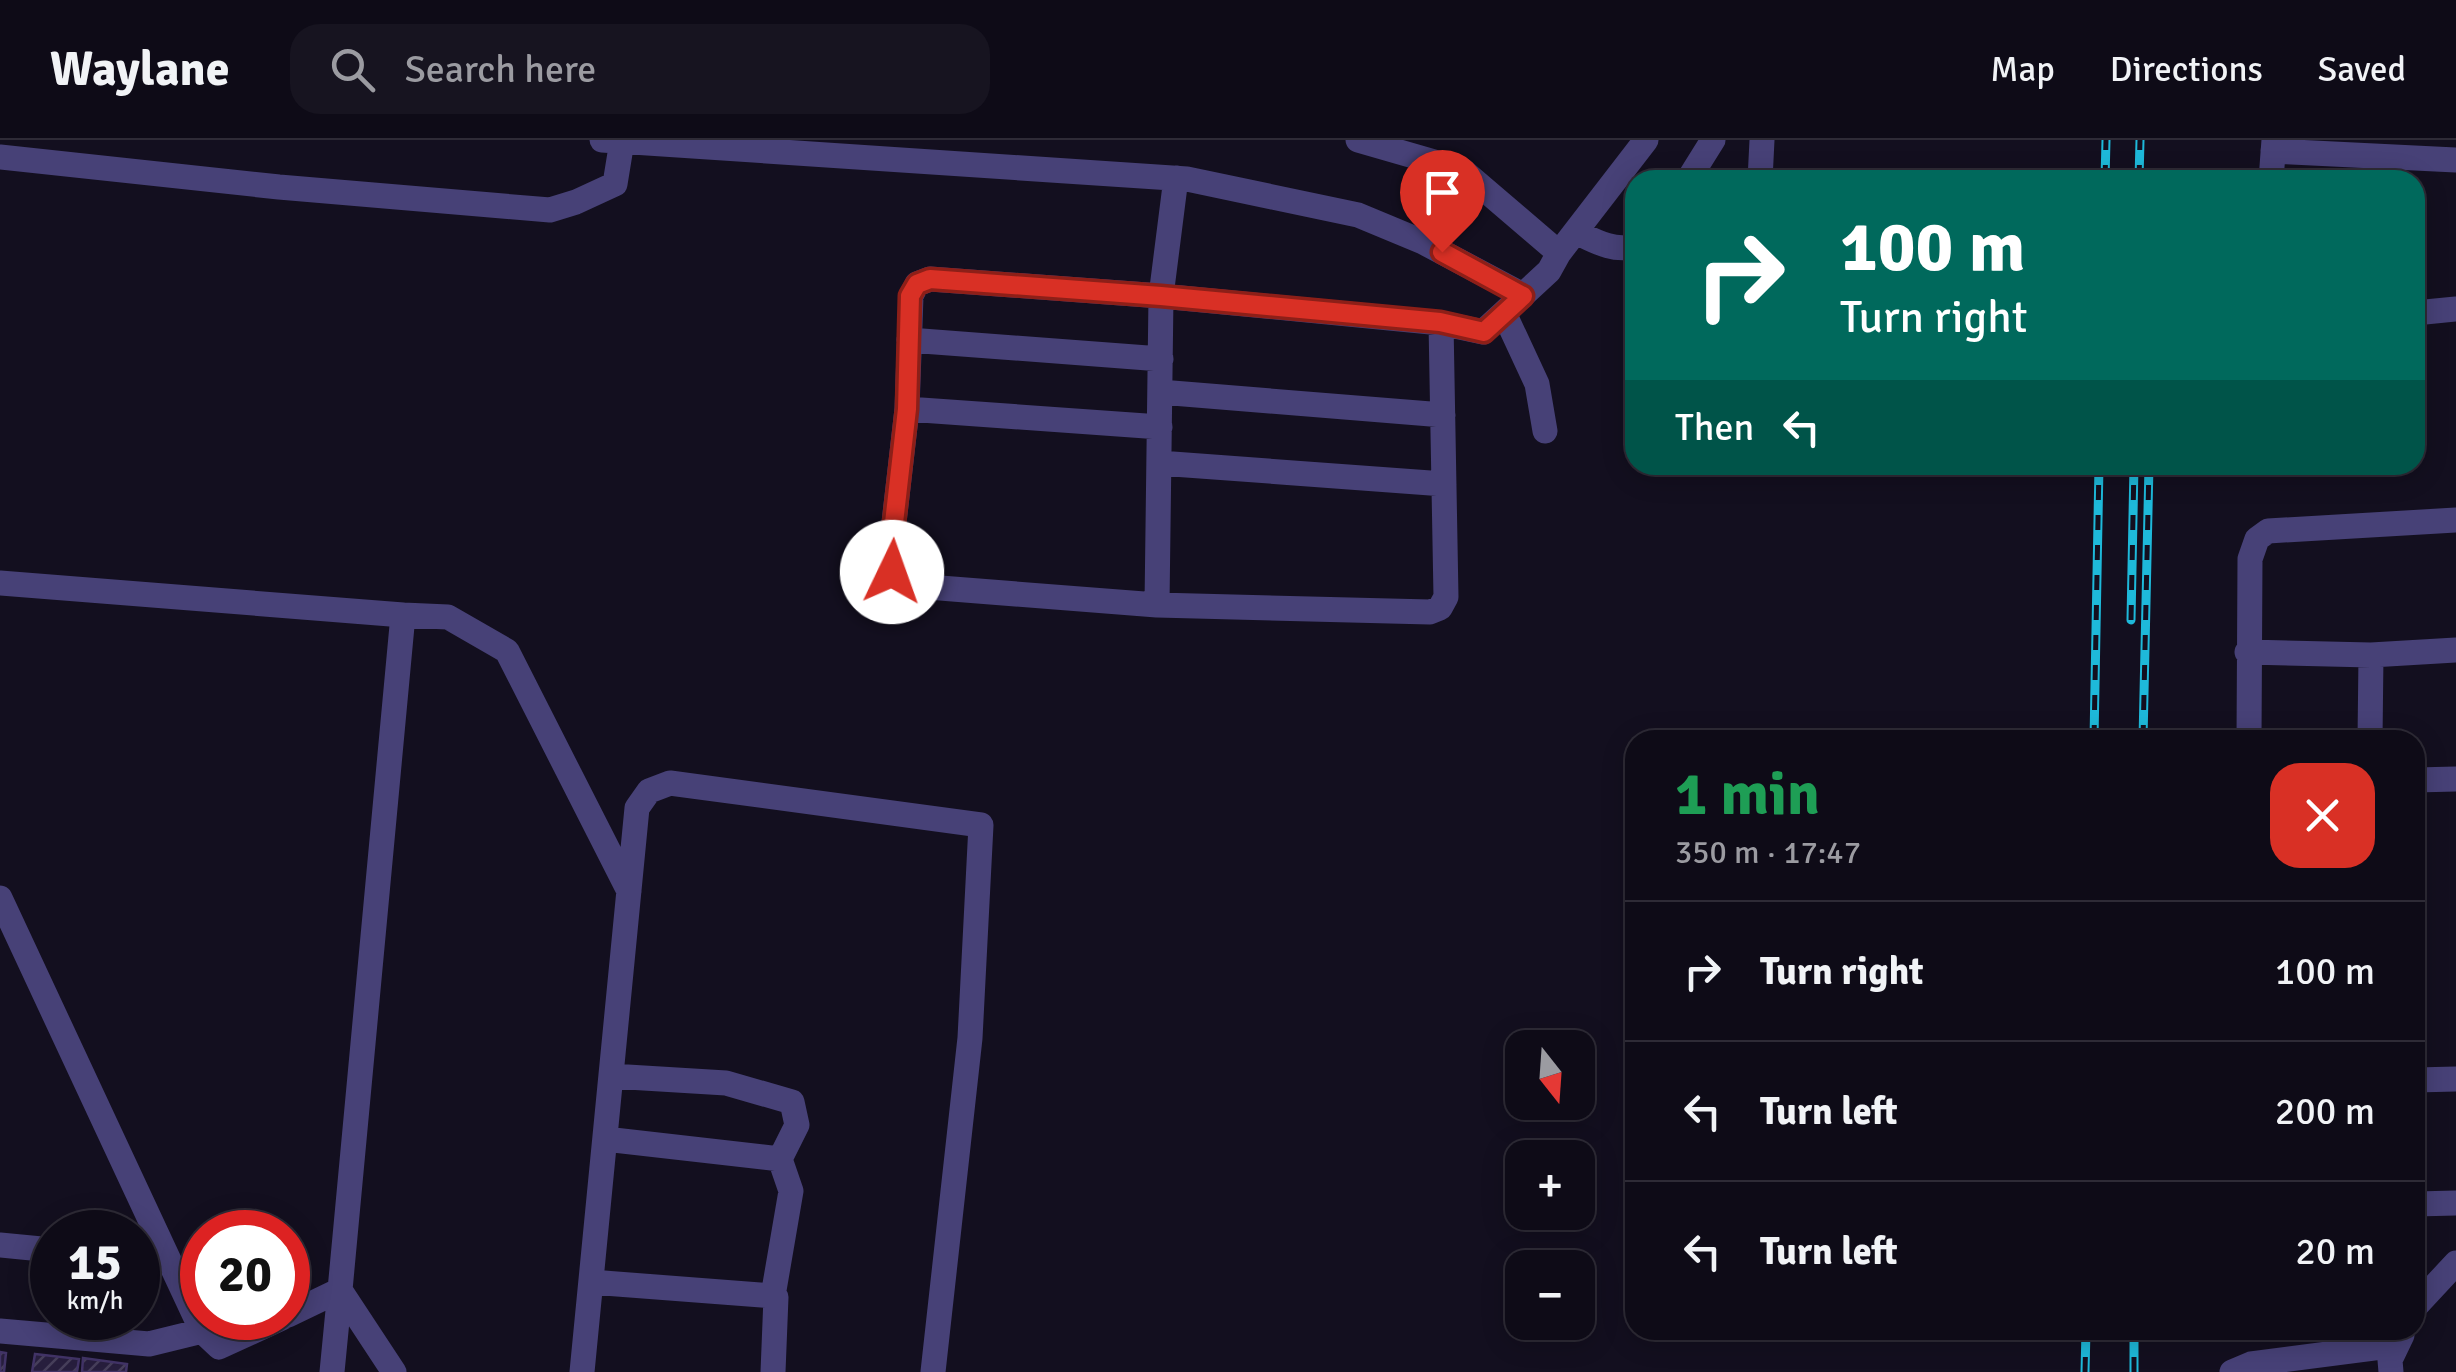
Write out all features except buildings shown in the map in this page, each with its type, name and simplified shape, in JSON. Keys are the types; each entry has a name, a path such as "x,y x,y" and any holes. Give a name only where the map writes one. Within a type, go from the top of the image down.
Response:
{"street":[{"path":"1358,140 1406,147 1462,170 1567,242 1625,250"},
{"path":"1440,322 1446,597 1440,608 1430,612 1158,605 902,586 892,572 890,558 907,409 910,296 917,284 930,279 1161,296 1440,322 1484,332 1549,271 1646,140"},
{"path":"1694,170 1713,140"},
{"path":"1760,170 1762,140"},
{"path":"0,158 279,188 550,210 615,184 612,141 1176,178 1358,216 1423,242 1514,304 1537,384 1545,431"},
{"path":"2273,170 2274,145 2456,160"},
{"path":"1158,605 1161,296 1176,178"},
{"path":"2425,312 2456,308"},
{"path":"909,340 1161,359"},
{"path":"1160,392 1442,415"},
{"path":"907,409 1160,427"},
{"path":"1159,463 1444,484"},
{"path":"2250,730 2250,559 2257,539 2268,531 2456,520"},
{"path":"0,583 448,617 507,651 629,891"},
{"path":"332,1372 403,615"},
{"path":"2248,652 2371,655 2456,650"},
{"path":"2370,730 2371,655"},
{"path":"2425,780 2456,779"},
{"path":"582,1372 637,808 650,791 670,783 981,825 970,1038 933,1372"},
{"path":"0,898 180,1283"},
{"path":"611,1076 726,1083 792,1102 797,1124 780,1159 792,1191 773,1296"},
{"path":"2425,1080 2456,1079"},
{"path":"605,1139 780,1159"},
{"path":"2425,1204 2456,1204"},
{"path":"0,1245 30,1248"},
{"path":"160,1260 170,1261"},
{"path":"2425,1296 2456,1263"},
{"path":"591,1282 776,1296 773,1372"},
{"path":"310,1304 340,1290"},
{"path":"340,1290 394,1372"},
{"path":"0,1331 148,1344 180,1336"},
{"path":"211,1340 218,1347 233,1340"},
{"path":"2232,1372 2251,1364 2389,1340"},
{"path":"2391,1372 2390,1360 2400,1340"}],"railway":[{"path":"2105,170 2106,140"},
{"path":"2139,170 2140,140"},
{"path":"2094,730 2099,475"},
{"path":"2131,620 2134,475"},
{"path":"2143,730 2149,475"},
{"path":"2085,1372 2086,1340"},
{"path":"2134,1340 2134,1372"}],"route":[{"path":"892,572 890,558 907,409 910,296 917,284 930,279 1161,296 1440,322 1484,332 1523,296 1442,252"}]}
